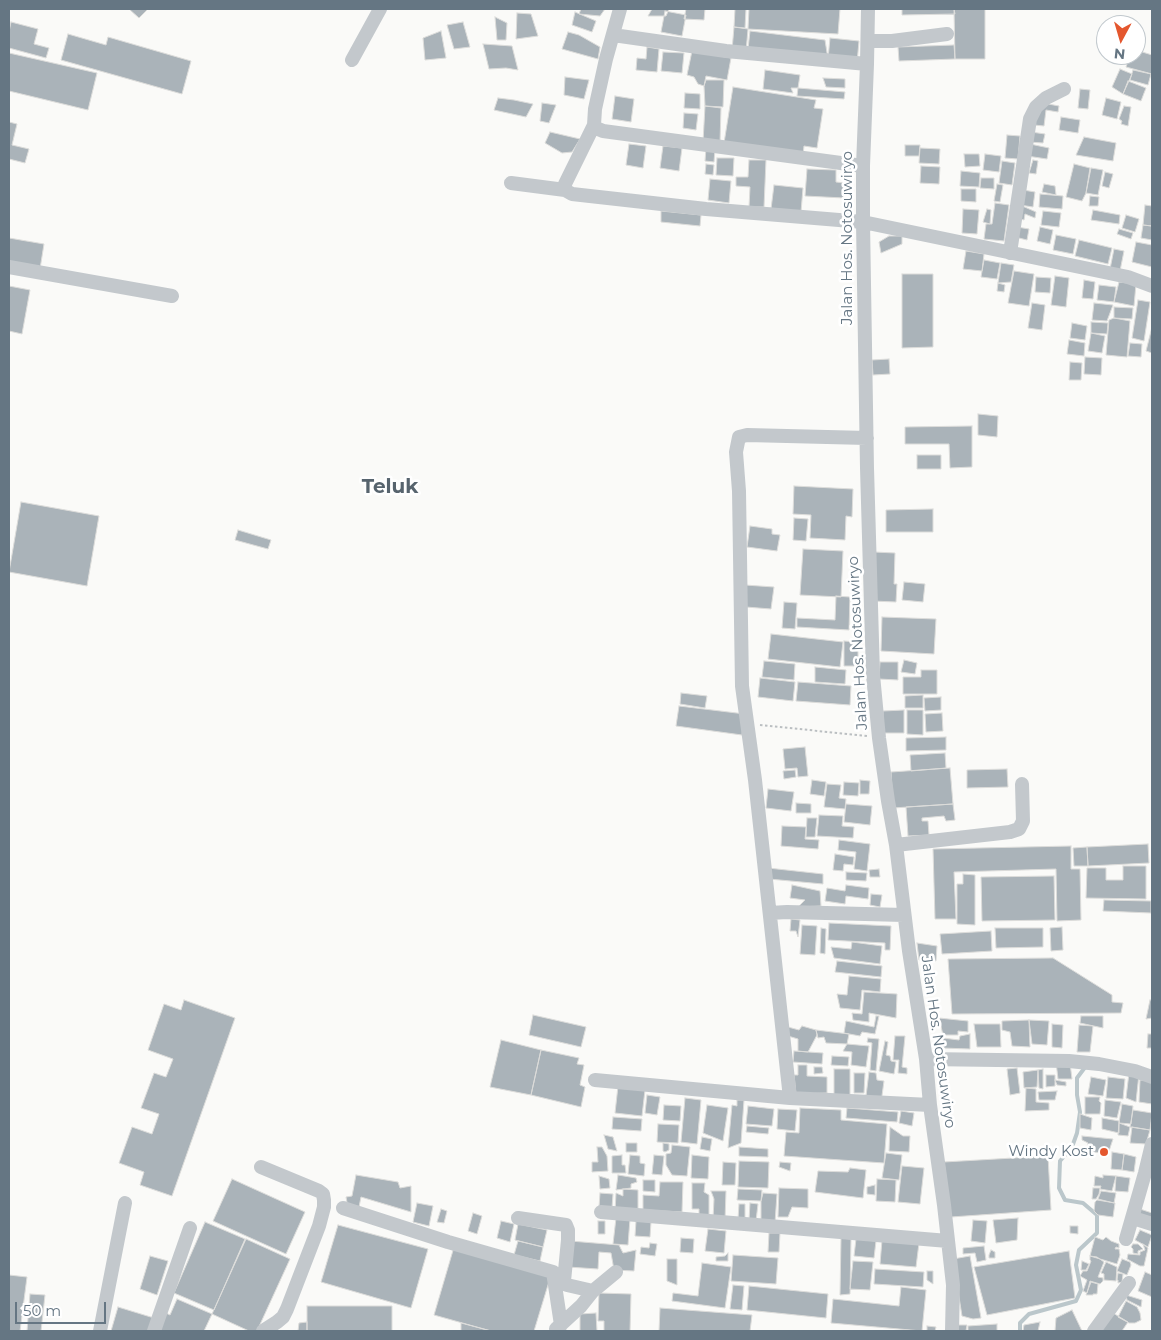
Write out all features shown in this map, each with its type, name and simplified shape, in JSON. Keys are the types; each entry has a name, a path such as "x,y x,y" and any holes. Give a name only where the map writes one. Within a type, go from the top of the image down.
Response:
{"street":[{"path":"352,60 380,9"},
{"path":"565,190 565,184 594,125 595,109 620,9"},
{"name":"Jalan Hos. Notosuwiryo","path":"868,9 863,222 873,675 879,738 926,1059 930,1105 948,1241 953,1285 952,1331"},
{"path":"868,41 892,41 947,34"},
{"path":"613,35 726,51 868,64"},
{"path":"1010,253 1030,119 1036,107 1046,98 1064,90"},
{"path":"594,125 603,131 863,166"},
{"path":"511,183 565,190 572,194 706,209 863,222 1128,278 1152,286"},
{"path":"9,267 172,296"},
{"path":"790,1098 755,780 742,686 739,492 736,452 739,437 747,435 867,438"},
{"path":"896,845 1010,832 1019,829 1023,821 1022,784"},
{"path":"770,913 904,916"},
{"path":"926,1059 1099,1064 1135,1071 1152,1077"},
{"path":"595,1080 790,1098 930,1105"},
{"path":"1126,1240 1149,1174 1152,1144"},
{"path":"261,1167 319,1191 323,1194 324,1200 319,1226 287,1309 277,1322 263,1331"},
{"path":"100,1331 126,1203"},
{"path":"343,1208 448,1242 553,1272 557,1328"},
{"path":"601,1212 948,1241"},
{"path":"518,1218 566,1225 568,1240 564,1282 567,1285 593,1291"},
{"path":"1133,1218 1152,1224"},
{"path":"154,1331 190,1228"},
{"path":"557,1328 581,1306 593,1291 616,1272"},
{"path":"1094,1331 1129,1283"}],"path":[{"path":"747,724 879,738"}],"building":[{"path":"129,9 148,9 139,18"},
{"path":"581,9 605,9 600,16 579,14"},
{"path":"652,9 669,9 666,16 648,16"},
{"path":"686,9 705,9 704,20 684,19"},
{"path":"735,9 746,9 745,28 734,27"},
{"path":"749,9 840,9 838,34 748,29"},
{"path":"902,9 954,9 955,14 902,15"},
{"path":"954,9 985,9 985,59 955,59"},
{"path":"665,11 686,15 682,36 661,32"},
{"path":"575,12 596,21 592,32 572,25"},
{"path":"517,13 531,14 538,36 516,39"},
{"path":"495,17 507,23 506,40 497,40"},
{"path":"11,22 38,29 34,44 49,48 46,58 9,48"},
{"path":"463,22 470,47 454,49 447,25"},
{"path":"734,27 748,29 746,52 732,50"},
{"path":"441,31 446,58 425,60 423,38"},
{"path":"750,31 825,40 828,59 748,49"},
{"path":"568,32 579,35 600,47 598,59 562,49"},
{"path":"68,34 106,45 108,37 191,61 182,94 61,60"},
{"path":"830,38 859,41 857,63 828,59"},
{"path":"483,44 512,46 518,70 506,68 489,69"},
{"path":"954,45 955,59 899,61 898,47"},
{"path":"647,47 659,49 657,72 636,70 637,58 646,59"},
{"path":"692,51 731,58 727,80 706,76 704,86 698,84 694,77 687,75"},
{"path":"663,52 684,53 682,73 661,71"},
{"path":"9,53 97,73 88,110 9,91"},
{"path":"1146,53 1152,55 1152,74 1126,67 1127,65 1146,65"},
{"path":"1120,69 1132,74 1123,94 1112,87"},
{"path":"765,70 800,75 798,88 791,88 793,93 763,89"},
{"path":"1133,70 1151,74 1148,85 1130,80"},
{"path":"565,77 589,80 584,99 564,95"},
{"path":"823,78 845,79 845,88 826,87"},
{"path":"706,80 724,80 723,107 705,106 704,86"},
{"path":"1128,81 1146,88 1141,101 1123,94"},
{"path":"733,87 816,100 814,108 823,109 817,148 804,146 803,155 724,143"},
{"path":"798,88 845,92 844,99 797,96"},
{"path":"1080,89 1090,90 1088,109 1078,108"},
{"path":"685,93 700,94 700,109 684,108"},
{"path":"615,96 634,99 631,122 612,119"},
{"path":"498,98 533,104 526,117 494,110"},
{"path":"1106,98 1121,102 1117,119 1102,115"},
{"path":"542,103 556,105 549,123 540,121"},
{"path":"1043,103 1059,106 1058,112 1046,110 1044,126 1034,125"},
{"path":"705,106 721,108 720,142 703,142"},
{"path":"1124,106 1131,107 1128,126 1121,124 1122,121 1119,119"},
{"path":"684,113 698,114 696,130 683,128"},
{"path":"1061,117 1080,120 1078,133 1059,130"},
{"path":"9,122 17,124 12,145 29,149 25,163 9,159"},
{"path":"550,132 580,139 572,152 562,153 545,143"},
{"path":"1031,132 1045,134 1043,143 1029,142"},
{"path":"1007,135 1020,136 1018,159 1005,158"},
{"path":"1084,137 1116,143 1113,161 1076,155"},
{"path":"629,144 646,146 643,168 626,165"},
{"path":"1030,144 1049,148 1047,159 1027,156"},
{"path":"905,145 920,145 919,156 905,156"},
{"path":"663,146 682,148 679,171 660,168"},
{"path":"706,148 715,149 714,162 705,161"},
{"path":"920,148 940,149 939,164 919,163"},
{"path":"964,154 979,154 980,166 965,167"},
{"path":"985,154 1001,156 999,172 983,170"},
{"path":"717,158 734,158 733,176 716,175"},
{"path":"749,160 766,160 764,207 749,207 750,187 736,186 736,177 748,177"},
{"path":"1033,160 1038,161 1036,174 1029,173"},
{"path":"1002,161 1015,163 1012,185 999,183"},
{"path":"706,164 714,165 713,175 705,174"},
{"path":"1074,164 1090,168 1086,193 1082,201 1066,197"},
{"path":"921,166 940,167 939,184 920,183"},
{"path":"1091,168 1103,170 1098,195 1086,193"},
{"path":"807,169 836,170 836,182 845,183 844,198 805,196"},
{"path":"961,171 980,173 979,187 960,186"},
{"path":"1105,172 1113,174 1109,188 1102,186"},
{"path":"981,178 994,178 994,189 980,188"},
{"path":"710,179 731,181 729,203 708,200"},
{"path":"997,184 1003,185 1000,202 994,201"},
{"path":"1044,184 1055,186 1056,195 1042,192"},
{"path":"774,185 803,188 801,212 771,209"},
{"path":"961,189 976,189 976,202 961,201"},
{"path":"1023,190 1035,192 1033,207 1020,205"},
{"path":"1040,194 1063,196 1062,209 1039,207"},
{"path":"1090,196 1099,197 1098,206 1089,206"},
{"path":"995,203 1009,205 1004,241 984,239 986,224 992,224"},
{"path":"1020,205 1036,212 1035,218 1025,214 1024,220 1017,218"},
{"path":"1145,205 1152,206 1152,226 1143,225"},
{"path":"963,209 979,210 977,234 962,233"},
{"path":"987,209 991,210 990,224 983,222"},
{"path":"1093,210 1120,215 1119,224 1091,220"},
{"path":"661,211 701,215 700,226 661,222"},
{"path":"1043,211 1061,213 1059,227 1041,225"},
{"path":"1126,215 1139,219 1135,232 1122,228"},
{"path":"1143,225 1152,226 1152,240 1141,238"},
{"path":"1017,227 1029,229 1027,240 1015,237"},
{"path":"1040,227 1053,230 1050,244 1037,241"},
{"path":"1119,229 1133,233 1131,239 1117,234"},
{"path":"1056,235 1076,239 1073,254 1053,250"},
{"path":"889,236 902,236 902,244 881,253 879,242"},
{"path":"9,238 44,244 40,269 9,264"},
{"path":"1079,240 1112,248 1108,264 1075,256"},
{"path":"1136,242 1152,245 1152,267 1132,262"},
{"path":"1114,249 1124,251 1120,271 1110,269"},
{"path":"966,251 984,254 982,271 963,269"},
{"path":"984,260 1000,263 997,279 981,277"},
{"path":"1001,263 1014,265 1011,282 998,283"},
{"path":"1014,271 1034,274 1029,306 1008,303"},
{"path":"902,274 933,274 933,347 902,348"},
{"path":"1055,276 1069,278 1066,307 1051,305"},
{"path":"1036,277 1051,278 1050,293 1035,292"},
{"path":"1084,280 1095,282 1093,299 1082,298"},
{"path":"1119,282 1136,284 1134,306 1114,302"},
{"path":"998,283 1005,285 1004,292 997,291"},
{"path":"1099,285 1116,287 1114,302 1097,300"},
{"path":"9,286 30,290 22,334 9,331"},
{"path":"1138,300 1150,302 1144,341 1132,338"},
{"path":"1032,303 1045,305 1042,330 1028,328"},
{"path":"1094,303 1113,305 1107,321 1092,320"},
{"path":"1114,307 1133,308 1132,319 1114,318"},
{"path":"1114,318 1130,321 1127,357 1106,355 1109,320"},
{"path":"1091,322 1108,323 1107,334 1091,333"},
{"path":"1072,323 1087,326 1085,340 1070,338"},
{"path":"1152,327 1152,353 1146,351"},
{"path":"1091,333 1105,336 1102,353 1088,351"},
{"path":"1069,340 1085,343 1084,356 1067,354"},
{"path":"1130,343 1142,344 1141,357 1128,356"},
{"path":"1085,357 1102,358 1101,375 1084,374"},
{"path":"889,359 890,374 873,375 872,360"},
{"path":"1070,362 1082,363 1081,380 1069,380"},
{"path":"978,414 998,416 997,437 978,435"},
{"path":"972,426 972,467 950,468 949,444 905,444 905,427"},
{"path":"917,455 941,455 941,469 917,469"},
{"path":"794,486 853,489 852,517 846,516 845,540 810,538 811,515 793,514"},
{"path":"21,502 99,516 87,586 9,572"},
{"path":"933,509 933,532 886,532 886,510"},
{"path":"794,518 808,519 806,541 793,540"},
{"path":"750,526 772,529 772,534 780,535 777,551 747,547"},
{"path":"238,530 271,540 268,549 235,540"},
{"path":"803,549 843,551 841,597 800,595"},
{"path":"874,552 895,553 894,584 897,584 896,602 872,601"},
{"path":"904,582 925,584 923,602 902,600"},
{"path":"745,585 774,587 771,609 746,607"},
{"path":"836,596 850,597 849,630 797,627 797,618 835,620"},
{"path":"784,602 797,603 795,629 782,628"},
{"path":"882,617 936,619 934,654 881,651"},
{"path":"771,634 843,642 840,667 768,659"},
{"path":"844,641 858,642 858,666 844,666"},
{"path":"904,660 917,663 915,674 901,672"},
{"path":"764,661 795,664 794,680 762,677"},
{"path":"880,662 898,662 898,680 879,679"},
{"path":"815,667 846,670 845,684 815,682"},
{"path":"921,670 937,670 937,694 903,694 903,677 921,677"},
{"path":"760,678 795,682 793,701 758,697"},
{"path":"798,682 851,686 850,705 796,701"},
{"path":"681,693 707,696 705,708 680,704"},
{"path":"923,695 923,708 905,708 905,696"},
{"path":"941,697 941,710 925,711 924,698"},
{"path":"679,706 745,714 742,735 676,726"},
{"path":"904,710 904,733 883,733 883,711"},
{"path":"907,710 923,710 923,735 907,734"},
{"path":"942,713 943,731 926,732 925,714"},
{"path":"946,737 946,750 906,751 906,738"},
{"path":"805,747 808,776 798,777 797,768 785,769 783,749"},
{"path":"945,753 946,768 911,771 910,755"},
{"path":"950,768 953,804 893,808 891,772"},
{"path":"1007,769 1008,787 967,788 967,770"},
{"path":"795,770 796,777 784,779 783,771"},
{"path":"812,780 826,782 824,796 810,794"},
{"path":"860,780 870,781 869,794 860,794"},
{"path":"844,782 859,783 858,796 843,795"},
{"path":"827,784 841,785 839,798 846,799 845,809 824,807"},
{"path":"768,789 794,792 791,811 766,808"},
{"path":"796,803 811,804 811,813 796,813"},
{"path":"846,804 872,806 870,825 844,822"},
{"path":"953,804 955,820 946,821 944,816 922,818 922,821 928,821 929,835 908,836 906,807"},
{"path":"819,815 843,816 842,826 854,827 853,838 817,836"},
{"path":"807,818 817,818 815,837 806,837"},
{"path":"782,826 806,827 805,839 819,840 818,849 781,846"},
{"path":"839,840 870,844 867,871 854,869 856,852 838,850"},
{"path":"1148,844 1149,863 1088,866 1087,847"},
{"path":"1071,846 1071,869 1080,869 1081,920 1057,921 1056,869 954,872 956,919 935,919 933,849"},
{"path":"1087,847 1088,866 1074,866 1073,848"},
{"path":"835,854 854,857 853,865 844,864 843,871 833,870"},
{"path":"1123,866 1146,866 1146,899 1086,898 1087,868 1106,868 1106,880 1123,880"},
{"path":"768,868 823,874 823,884 769,879"},
{"path":"879,869 880,877 870,877 869,870"},
{"path":"846,872 867,873 866,881 846,880"},
{"path":"963,874 975,875 975,925 957,924 957,884 963,884"},
{"path":"1054,876 1055,920 982,921 981,877"},
{"path":"792,885 820,891 821,906 798,907 805,900 790,898"},
{"path":"846,885 869,888 868,899 846,896 845,904 825,901 827,888 845,891"},
{"path":"871,894 882,895 880,907 870,905"},
{"path":"1104,900 1151,901 1151,913 1103,911"},
{"path":"791,919 800,920 798,937 796,931 790,931"},
{"path":"829,923 891,926 890,950 885,950 885,943 828,940"},
{"path":"802,925 817,926 815,955 800,954"},
{"path":"1062,927 1063,950 1051,951 1050,928"},
{"path":"821,928 826,929 825,954 820,953"},
{"path":"995,928 1043,928 1043,947 996,948"},
{"path":"991,931 992,951 942,954 940,934"},
{"path":"852,942 882,946 880,964 834,958 831,947 851,949"},
{"path":"917,943 937,946 936,961 919,960"},
{"path":"1053,958 1112,995 1112,1002 1123,1003 1121,1013 952,1014 948,959"},
{"path":"837,961 882,966 881,977 835,972"},
{"path":"849,976 881,979 880,992 862,990 860,1010 840,1008 837,994 847,995"},
{"path":"864,992 897,994 896,1018 869,1013 869,1022 853,1020 852,1013 862,1014"},
{"path":"184,1000 235,1018 172,1196 140,1185 144,1172 119,1163 132,1127 152,1134 159,1114 141,1108 154,1073 166,1077 173,1059 148,1050 164,1004 181,1010"},
{"path":"1150,1000 1152,1000 1152,1018 1146,1019"},
{"path":"533,1015 586,1027 581,1047 529,1035"},
{"path":"876,1016 879,1016 875,1034 862,1032 860,1036 844,1033 846,1021 874,1027"},
{"path":"1081,1016 1103,1016 1103,1028 1080,1023"},
{"path":"939,1018 968,1021 968,1032 958,1031 958,1035 943,1035"},
{"path":"1029,1020 1049,1021 1047,1045 1032,1044"},
{"path":"1029,1020 1030,1047 1012,1046 1010,1032 1002,1030 1002,1021"},
{"path":"974,1024 1000,1024 1001,1047 977,1047"},
{"path":"1052,1024 1063,1025 1062,1048 1052,1047"},
{"path":"1079,1025 1093,1026 1090,1052 1077,1052"},
{"path":"802,1026 816,1030 817,1035 808,1052 798,1051 798,1039 788,1036 788,1027 799,1030"},
{"path":"816,1030 849,1034 847,1044 826,1043 824,1037 818,1038"},
{"path":"970,1034 970,1049 942,1048 943,1038 959,1040 960,1036"},
{"path":"1148,1034 1152,1034 1152,1048 1147,1048"},
{"path":"895,1036 905,1036 902,1067 907,1068 907,1074 898,1073 899,1060 893,1060"},
{"path":"868,1038 879,1039 876,1071 870,1070 872,1043 867,1042"},
{"path":"501,1040 541,1050 531,1095 490,1087"},
{"path":"885,1041 888,1042 886,1055 890,1056 891,1061 896,1062 894,1074 879,1071"},
{"path":"847,1044 869,1046 866,1067 851,1065 852,1052 843,1051"},
{"path":"541,1050 579,1058 577,1064 584,1065 580,1085 585,1087 581,1107 531,1095"},
{"path":"794,1051 823,1053 822,1064 793,1062"},
{"path":"832,1056 849,1057 848,1066 831,1065"},
{"path":"1056,1062 1070,1063 1072,1079 1058,1079"},
{"path":"798,1065 807,1065 807,1076 827,1077 827,1093 796,1094 794,1075 798,1075"},
{"path":"814,1067 822,1067 823,1073 814,1074"},
{"path":"1017,1068 1020,1093 1010,1095 1007,1069"},
{"path":"834,1069 850,1069 850,1096 834,1096"},
{"path":"1043,1069 1043,1089 1039,1088 1038,1070"},
{"path":"1038,1070 1037,1087 1024,1088 1023,1072"},
{"path":"869,1072 876,1073 877,1080 884,1081 881,1103 866,1096"},
{"path":"854,1073 865,1073 864,1093 854,1093"},
{"path":"1129,1073 1139,1074 1136,1102 1126,1098"},
{"path":"1046,1075 1055,1075 1055,1086 1046,1087"},
{"path":"1091,1077 1106,1080 1103,1096 1088,1094"},
{"path":"1108,1077 1125,1079 1123,1099 1106,1098"},
{"path":"1055,1080 1066,1082 1066,1086 1057,1085"},
{"path":"1140,1080 1152,1081 1152,1104 1139,1102"},
{"path":"618,1086 645,1090 642,1116 615,1113"},
{"path":"1026,1088 1036,1089 1036,1102 1049,1103 1049,1110 1025,1111"},
{"path":"1057,1091 1055,1100 1039,1100 1038,1092"},
{"path":"647,1095 660,1097 657,1115 645,1113"},
{"path":"1085,1097 1100,1097 1100,1114 1085,1114"},
{"path":"685,1098 701,1100 697,1144 681,1142"},
{"path":"737,1100 744,1100 741,1143 728,1148 732,1105 737,1106"},
{"path":"1105,1100 1121,1102 1117,1118 1104,1116"},
{"path":"1122,1104 1133,1106 1131,1124 1119,1123"},
{"path":"664,1105 681,1106 680,1121 663,1120"},
{"path":"707,1105 728,1108 723,1141 703,1133"},
{"path":"748,1106 774,1109 772,1126 746,1124"},
{"path":"800,1108 841,1110 841,1120 887,1124 884,1163 784,1156 786,1132 799,1133"},
{"path":"847,1108 898,1112 897,1122 846,1118"},
{"path":"778,1109 797,1110 795,1131 777,1129"},
{"path":"1133,1110 1152,1113 1150,1130 1130,1127"},
{"path":"901,1111 914,1113 912,1126 899,1123"},
{"path":"1080,1114 1092,1118 1091,1130 1080,1128"},
{"path":"613,1117 642,1119 641,1131 612,1129"},
{"path":"1102,1118 1119,1121 1119,1133 1102,1129"},
{"path":"1119,1123 1130,1127 1128,1136 1118,1135"},
{"path":"658,1124 679,1125 678,1143 657,1142"},
{"path":"747,1126 769,1128 768,1134 746,1132"},
{"path":"890,1127 903,1136 910,1136 909,1152 889,1151"},
{"path":"1132,1127 1150,1130 1146,1144 1130,1143"},
{"path":"604,1135 613,1137 617,1151 608,1149"},
{"path":"1082,1136 1113,1139 1108,1154 1087,1151 1088,1143 1082,1140"},
{"path":"702,1137 712,1139 710,1151 700,1149"},
{"path":"626,1143 637,1143 637,1152 626,1152"},
{"path":"663,1143 669,1144 669,1150 665,1152 663,1151"},
{"path":"672,1145 690,1147 687,1176 672,1175 666,1165 666,1154 671,1153"},
{"path":"597,1147 602,1147 607,1156 608,1171 592,1172 592,1162 598,1162"},
{"path":"739,1147 768,1149 768,1157 739,1156"},
{"path":"1112,1152 1124,1154 1122,1170 1111,1169"},
{"path":"886,1153 902,1155 899,1180 882,1178"},
{"path":"1124,1154 1136,1157 1134,1172 1122,1170"},
{"path":"622,1155 622,1165 625,1165 626,1173 612,1173 612,1156"},
{"path":"630,1155 640,1156 640,1163 645,1164 644,1176 628,1174"},
{"path":"654,1155 664,1156 662,1175 652,1174"},
{"path":"692,1155 709,1157 708,1179 691,1178"},
{"path":"1048,1156 1051,1210 951,1217 944,1162"},
{"path":"739,1161 769,1162 768,1188 738,1187"},
{"path":"723,1162 736,1163 735,1185 722,1185"},
{"path":"780,1162 791,1163 790,1171 779,1167"},
{"path":"902,1166 924,1168 920,1204 898,1202"},
{"path":"850,1168 866,1170 863,1198 815,1192 818,1171 848,1172"},
{"path":"356,1175 398,1182 400,1188 411,1186 411,1212 361,1197 359,1207 348,1208 346,1197 352,1196"},
{"path":"618,1175 636,1178 637,1182 631,1184 631,1188 616,1190"},
{"path":"1103,1175 1116,1176 1112,1191 1100,1189 1101,1186 1094,1186 1095,1176 1103,1178"},
{"path":"599,1176 609,1179 610,1188 600,1189"},
{"path":"1116,1176 1130,1178 1128,1192 1115,1191"},
{"path":"232,1179 305,1212 286,1254 213,1221"},
{"path":"877,1179 896,1180 895,1202 876,1201"},
{"path":"643,1180 655,1180 655,1192 643,1191"},
{"path":"660,1182 683,1182 682,1212 643,1210 643,1195 659,1196"},
{"path":"692,1183 705,1183 704,1192 709,1195 709,1216 699,1216 699,1209 692,1209"},
{"path":"875,1185 875,1195 867,1194 867,1187"},
{"path":"779,1188 808,1189 808,1208 792,1207 788,1217 778,1217"},
{"path":"1093,1188 1100,1188 1096,1199 1092,1199"},
{"path":"623,1189 638,1190 638,1213 615,1212 616,1193 623,1196"},
{"path":"738,1189 762,1190 761,1201 737,1200"},
{"path":"711,1191 726,1191 725,1220 713,1219 714,1199"},
{"path":"1101,1191 1116,1193 1114,1203 1098,1199"},
{"path":"600,1193 613,1194 612,1208 599,1207"},
{"path":"763,1193 777,1194 775,1223 761,1222"},
{"path":"1097,1200 1115,1203 1113,1217 1098,1215 1094,1211"},
{"path":"417,1203 433,1206 429,1226 413,1222"},
{"path":"750,1203 758,1204 756,1221 749,1220"},
{"path":"739,1204 745,1204 745,1219 738,1219"},
{"path":"1137,1208 1152,1213 1152,1223 1134,1217"},
{"path":"441,1209 447,1211 444,1223 437,1222"},
{"path":"473,1213 482,1216 477,1234 468,1231"},
{"path":"616,1218 630,1219 628,1245 613,1244"},
{"path":"1018,1218 1017,1240 996,1243 993,1220"},
{"path":"973,1220 987,1221 985,1243 971,1241"},
{"path":"501,1221 514,1224 510,1242 497,1238"},
{"path":"598,1221 605,1221 605,1234 598,1234"},
{"path":"636,1221 651,1222 650,1237 635,1236"},
{"path":"205,1222 245,1239 214,1310 174,1293"},
{"path":"518,1224 547,1230 543,1247 515,1240"},
{"path":"338,1225 428,1249 411,1308 321,1282"},
{"path":"1070,1226 1078,1226 1078,1234 1070,1233"},
{"path":"708,1229 726,1231 724,1253 705,1251"},
{"path":"1140,1230 1152,1235 1148,1247 1135,1240"},
{"path":"769,1233 780,1233 779,1252 768,1252"},
{"path":"1095,1237 1103,1240 1106,1237 1119,1244 1119,1248 1116,1247 1115,1249 1119,1249 1120,1255 1117,1264 1090,1256"},
{"path":"681,1238 694,1239 693,1253 680,1252"},
{"path":"841,1238 851,1239 850,1294 840,1295"},
{"path":"246,1239 290,1259 257,1331 249,1331 212,1314"},
{"path":"856,1239 876,1241 874,1258 854,1256"},
{"path":"882,1240 919,1243 916,1267 880,1264"},
{"path":"518,1241 543,1247 540,1261 514,1255"},
{"path":"570,1241 619,1245 623,1253 636,1250 634,1271 614,1270 611,1253 599,1252 598,1269 568,1267"},
{"path":"650,1243 657,1244 655,1256 640,1254 641,1247 649,1248"},
{"path":"1133,1244 1138,1244 1143,1249 1138,1251 1138,1254 1133,1253 1131,1247"},
{"path":"1143,1244 1148,1248 1144,1266 1140,1266 1127,1259 1128,1254 1140,1255 1140,1252 1145,1250"},
{"path":"984,1246 986,1260 977,1262 975,1253 963,1254 963,1248"},
{"path":"454,1247 551,1275 534,1331 491,1331 434,1315"},
{"path":"991,1250 995,1252 995,1258 989,1258"},
{"path":"1069,1251 1075,1298 987,1315 974,1267"},
{"path":"728,1253 728,1261 716,1261 716,1257 725,1256"},
{"path":"733,1255 778,1258 776,1284 731,1281"},
{"path":"150,1256 168,1261 157,1295 140,1289"},
{"path":"970,1256 981,1318 973,1319 962,1316 953,1259"},
{"path":"1090,1256 1097,1257 1104,1262 1098,1277 1103,1278 1103,1281 1100,1284 1090,1281 1087,1293 1083,1291 1087,1280 1080,1276 1083,1271 1087,1271 1091,1261"},
{"path":"667,1259 677,1259 677,1285 667,1281"},
{"path":"1122,1259 1130,1262 1131,1265 1127,1275 1117,1271"},
{"path":"853,1261 873,1262 870,1290 850,1289"},
{"path":"1082,1261 1089,1264 1086,1270 1081,1270"},
{"path":"1106,1262 1117,1267 1116,1281 1104,1280 1104,1274 1101,1273"},
{"path":"702,1263 731,1267 725,1308 672,1301 673,1293 698,1296"},
{"path":"875,1269 924,1272 923,1287 874,1284"},
{"path":"927,1271 933,1271 933,1284 927,1280"},
{"path":"1145,1272 1152,1275 1152,1297 1138,1291"},
{"path":"1118,1273 1123,1274 1122,1282 1118,1283 1117,1280"},
{"path":"9,1275 27,1277 20,1331 9,1331"},
{"path":"1091,1282 1098,1284 1097,1294 1086,1295"},
{"path":"733,1285 744,1286 742,1310 730,1309"},
{"path":"749,1286 828,1294 826,1318 747,1310"},
{"path":"901,1287 926,1290 922,1331 831,1323 833,1299 899,1306"},
{"path":"599,1293 631,1294 630,1331 604,1331 604,1321 598,1321"},
{"path":"30,1294 45,1295 41,1331 27,1331"},
{"path":"1126,1295 1142,1300 1141,1307 1127,1300"},
{"path":"177,1299 212,1314 204,1331 157,1331 164,1312 170,1315"},
{"path":"1126,1301 1137,1307 1141,1320 1129,1323 1118,1317"},
{"path":"307,1306 392,1306 392,1331 307,1331"},
{"path":"118,1307 154,1318 150,1331 111,1331"},
{"path":"660,1308 752,1315 750,1331 659,1331"},
{"path":"1072,1310 1082,1331 1055,1331 1056,1318"},
{"path":"596,1313 597,1331 580,1331 580,1314"},
{"path":"1113,1313 1128,1322 1122,1331 1100,1331"},
{"path":"307,1322 307,1331 298,1331 299,1323"},
{"path":"1040,1322 1038,1331 1023,1331 1024,1325"},
{"path":"461,1323 491,1331 461,1331"},
{"path":"997,1324 997,1331 968,1331 968,1326"},
{"path":"958,1325 967,1325 966,1331 957,1331"},
{"path":"927,1326 936,1327 935,1331 927,1331"}],"waterway":[{"path":"1020,1331 1020,1323 1029,1314 1076,1301 1081,1290 1076,1265 1079,1250 1097,1233 1097,1215 1083,1203 1065,1200 1059,1188 1060,1161 1072,1147 1077,1133 1080,1112 1077,1078 1086,1066"}],"place":[{"name":"Windy Kost","path":"1104,1152"}],"district":[{"name":"Teluk","path":"390,487"}]}
